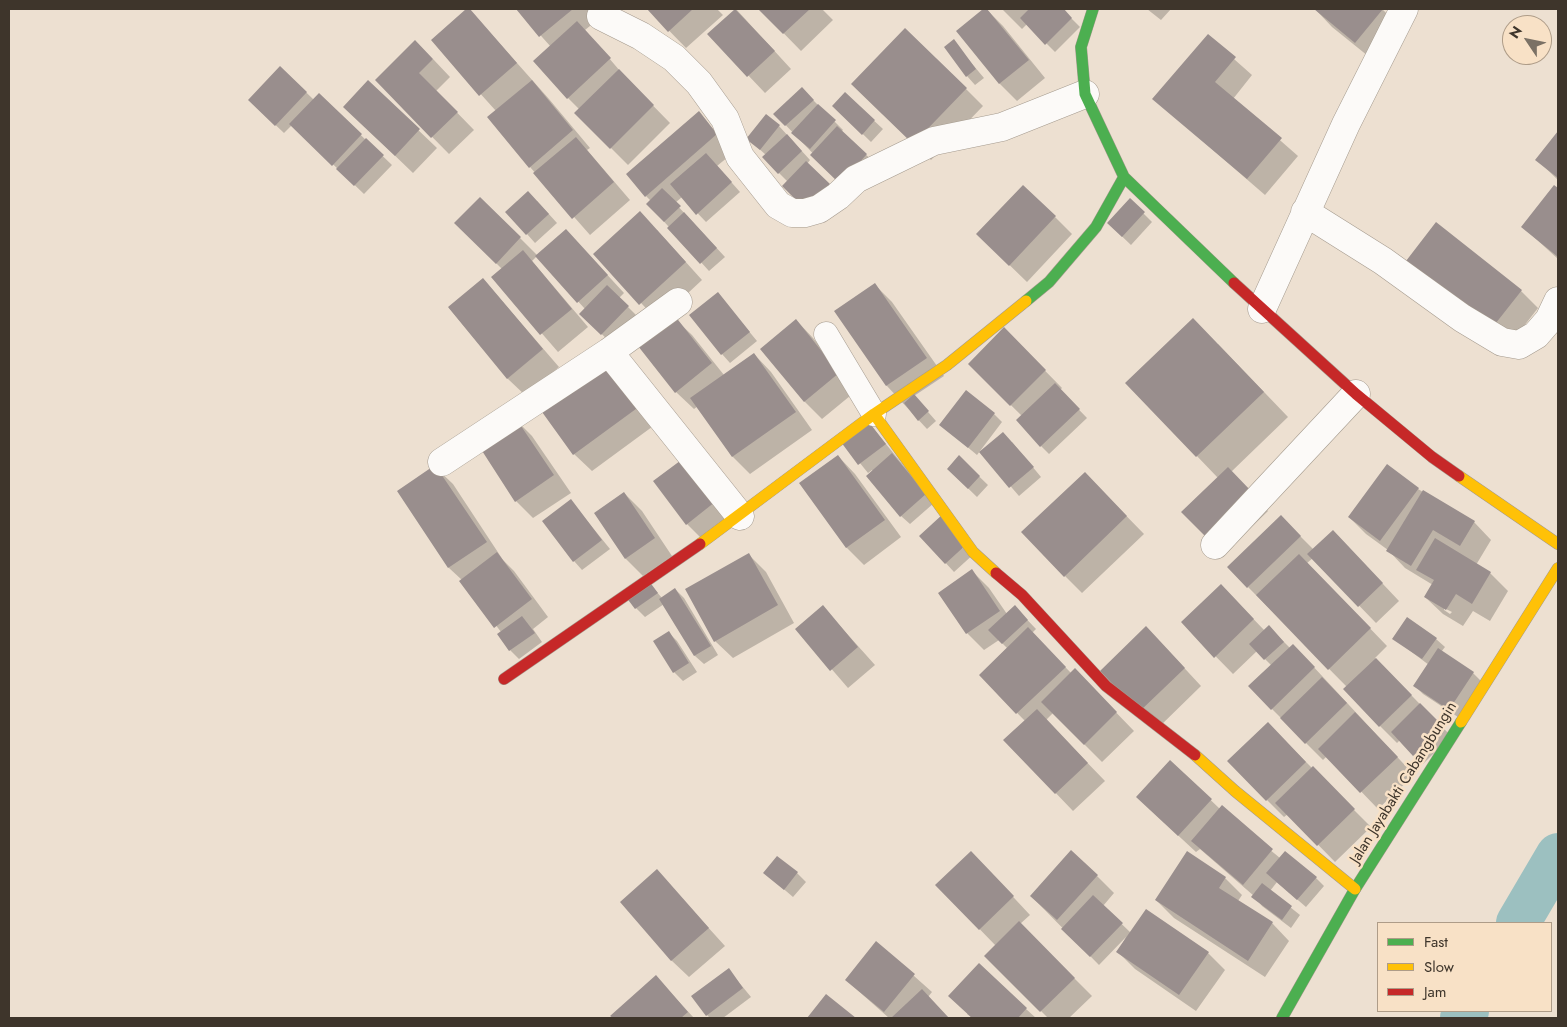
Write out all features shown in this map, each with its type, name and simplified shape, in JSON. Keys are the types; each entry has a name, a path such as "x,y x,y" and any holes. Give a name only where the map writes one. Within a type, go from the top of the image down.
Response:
{"street":[{"path":"1092,9 1080,47 1085,94 1124,177 1262,309 1356,394 1432,457 1558,544"},
{"path":"1262,309 1346,124 1404,9"},
{"path":"602,16 641,36 674,58 699,83 725,119 740,157 778,205 792,213 804,214 819,209 838,196 856,179 934,141 1002,127 1085,94"},
{"path":"504,678 740,516 874,414 947,365 1049,282 1096,227 1124,177"},
{"path":"1305,212 1383,261 1462,318 1502,342 1519,345 1536,336 1550,320 1558,301"},
{"path":"442,462 609,352 678,302"},
{"path":"609,352 740,516"},
{"path":"1216,545 1356,394"},
{"path":"874,414 973,552 1022,594 1106,686 1195,755 1235,791 1355,889"},
{"name":"Jalan Jayabakti Cabangbungin","path":"1282,1018 1355,889 1558,568"}],"lane":[{"path":"826,334 874,414"}],"building":[{"path":"466,9 470,9 517,63 479,96 431,40"},
{"path":"516,9 573,9 539,37"},
{"path":"647,9 693,9 668,32"},
{"path":"735,9 775,51 747,77 707,34"},
{"path":"758,9 810,9 783,34"},
{"path":"983,9 987,9 1029,60 999,84 956,31"},
{"path":"1029,9 1064,9 1072,18 1045,45 1020,18"},
{"path":"1314,9 1383,9 1355,43"},
{"path":"577,21 611,58 567,99 533,61"},
{"path":"905,28 967,88 913,144 851,84"},
{"path":"1208,34 1236,57 1215,82 1282,138 1247,179 1152,99"},
{"path":"954,39 976,69 966,77 944,47"},
{"path":"415,40 433,59 419,73 458,112 431,138 375,80"},
{"path":"280,66 307,92 275,126 248,100"},
{"path":"619,69 654,105 610,149 574,113"},
{"path":"368,80 420,129 395,156 343,107"},
{"path":"532,80 573,130 529,168 487,117"},
{"path":"802,87 814,100 785,126 773,114"},
{"path":"845,92 875,120 862,135 832,106"},
{"path":"319,93 362,134 332,166 289,124"},
{"path":"818,104 836,120 810,149 791,133"},
{"path":"699,111 717,134 645,197 626,174"},
{"path":"766,114 780,125 760,150 746,139"},
{"path":"837,126 867,154 840,184 810,155"},
{"path":"1558,131 1558,178 1535,160"},
{"path":"787,134 802,151 778,174 762,157"},
{"path":"576,137 614,182 572,219 533,173"},
{"path":"366,138 384,155 354,186 336,169"},
{"path":"706,153 732,182 696,215 670,184"},
{"path":"806,161 830,184 806,210 782,186"},
{"path":"1023,185 1056,216 1009,266 976,234"},
{"path":"1554,185 1558,188 1558,257 1521,227"},
{"path":"662,188 681,206 664,222 646,204"},
{"path":"528,191 549,214 526,235 505,212"},
{"path":"480,197 521,237 496,264 454,223"},
{"path":"1130,198 1145,212 1122,237 1107,223"},
{"path":"640,211 686,262 639,305 593,254"},
{"path":"684,212 717,248 700,264 667,228"},
{"path":"1436,222 1522,290 1492,328 1406,261"},
{"path":"566,229 608,275 577,303 535,256"},
{"path":"523,250 572,309 540,335 491,277"},
{"path":"483,278 543,349 507,379 448,307"},
{"path":"875,283 927,358 886,386 834,311"},
{"path":"607,285 629,306 601,335 579,314"},
{"path":"718,292 750,332 721,355 689,315"},
{"path":"675,316 712,363 675,393 638,346"},
{"path":"1193,318 1264,392 1196,457 1125,383"},
{"path":"796,319 839,373 804,402 760,349"},
{"path":"1004,327 1046,370 1010,406 968,364"},
{"path":"754,353 796,412 732,457 690,398"},
{"path":"603,356 640,406 573,455 537,405"},
{"path":"1055,383 1080,409 1040,447 1016,420"},
{"path":"966,390 995,413 968,448 939,425"},
{"path":"914,394 929,411 918,421 904,403"},
{"path":"515,417 554,475 515,502 477,443"},
{"path":"868,421 886,444 858,465 841,442"},
{"path":"1003,432 1034,467 1009,488 979,452"},
{"path":"892,453 926,494 900,517 866,476"},
{"path":"688,455 720,498 686,525 653,481"},
{"path":"838,455 885,520 846,548 799,483"},
{"path":"959,455 980,476 968,489 947,469"},
{"path":"1387,464 1419,488 1380,541 1348,517"},
{"path":"435,465 487,542 448,568 397,491"},
{"path":"1228,467 1252,492 1206,537 1181,512"},
{"path":"1085,472 1127,516 1064,577 1021,532"},
{"path":"1423,490 1475,521 1460,546 1433,530 1411,566 1386,551"},
{"path":"624,492 655,538 625,559 594,513"},
{"path":"571,499 602,540 573,562 542,521"},
{"path":"943,514 968,543 945,564 919,536"},
{"path":"1281,515 1301,536 1247,588 1227,567"},
{"path":"1333,530 1383,583 1358,607 1307,554"},
{"path":"1435,538 1491,572 1472,604 1456,594 1446,610 1424,597 1434,580 1416,570"},
{"path":"497,552 532,599 494,628 459,581"},
{"path":"749,553 778,605 714,642 685,589"},
{"path":"1299,554 1371,628 1328,670 1256,595"},
{"path":"972,569 1000,611 966,634 938,593"},
{"path":"649,581 658,593 635,609 626,597"},
{"path":"1221,584 1254,619 1214,658 1181,622"},
{"path":"675,588 711,646 694,656 659,599"},
{"path":"823,605 858,647 830,671 795,629"},
{"path":"1015,605 1028,620 1002,644 988,630"},
{"path":"522,616 535,633 509,651 497,634"},
{"path":"1407,617 1437,638 1422,659 1392,639"},
{"path":"1269,625 1284,642 1264,660 1249,644"},
{"path":"1146,626 1185,668 1139,712 1100,671"},
{"path":"1028,627 1066,667 1016,714 979,675"},
{"path":"669,631 689,663 673,673 653,641"},
{"path":"1293,644 1315,667 1271,710 1248,686"},
{"path":"1438,648 1474,672 1449,710 1413,686"},
{"path":"1376,658 1412,695 1379,727 1343,689"},
{"path":"1075,668 1117,712 1084,745 1041,702"},
{"path":"1322,677 1347,703 1305,744 1280,718"},
{"path":"1420,703 1444,727 1413,756 1391,732"},
{"path":"1037,709 1088,763 1055,794 1003,740"},
{"path":"1355,712 1398,757 1360,793 1318,749"},
{"path":"1268,722 1306,762 1266,801 1227,761"},
{"path":"1170,760 1212,799 1178,836 1136,797"},
{"path":"1313,766 1355,809 1317,846 1275,803"},
{"path":"1222,805 1273,849 1243,885 1191,841"},
{"path":"1071,850 1098,875 1057,920 1030,896"},
{"path":"971,851 1014,896 979,930 935,885"},
{"path":"1187,851 1226,877 1219,888 1273,922 1248,961 1155,900"},
{"path":"1285,851 1317,877 1297,900 1266,873"},
{"path":"777,856 798,872 784,890 763,873"},
{"path":"657,869 709,928 671,961 620,902"},
{"path":"1262,883 1292,906 1282,920 1251,897"},
{"path":"1093,895 1123,923 1090,957 1061,929"},
{"path":"1146,909 1209,952 1179,995 1116,952"},
{"path":"1019,921 1075,978 1040,1012 984,956"},
{"path":"876,941 915,974 884,1012 845,980"},
{"path":"979,963 1027,1008 1018,1018 972,1018 948,996"},
{"path":"729,968 743,988 706,1016 691,996"},
{"path":"656,975 688,1012 681,1018 613,1018 610,1016"},
{"path":"922,989 949,1018 891,1018"},
{"path":"826,994 856,1018 807,1018"}],"waterway":[{"path":"1519,922 1558,855"},
{"path":"1462,1018 1466,1012"}],"traffic: fast":[{"path":"1093,9 1081,47 1085,94 1124,177 1234,283"},
{"path":"1026,301 1049,282 1096,227 1124,177"},
{"path":"1282,1018 1355,889 1461,722"}],"traffic: slow":[{"path":"700,544 874,414 947,365 1026,301"},
{"path":"874,414 973,552 996,573"},
{"path":"1459,476 1558,544"},
{"path":"1461,722 1558,568"},
{"path":"1195,755 1235,791 1355,889"}],"traffic: jam":[{"path":"1234,283 1356,394 1432,457 1459,476"},
{"path":"504,679 700,544"},
{"path":"996,573 1022,595 1106,686 1195,755"}]}
